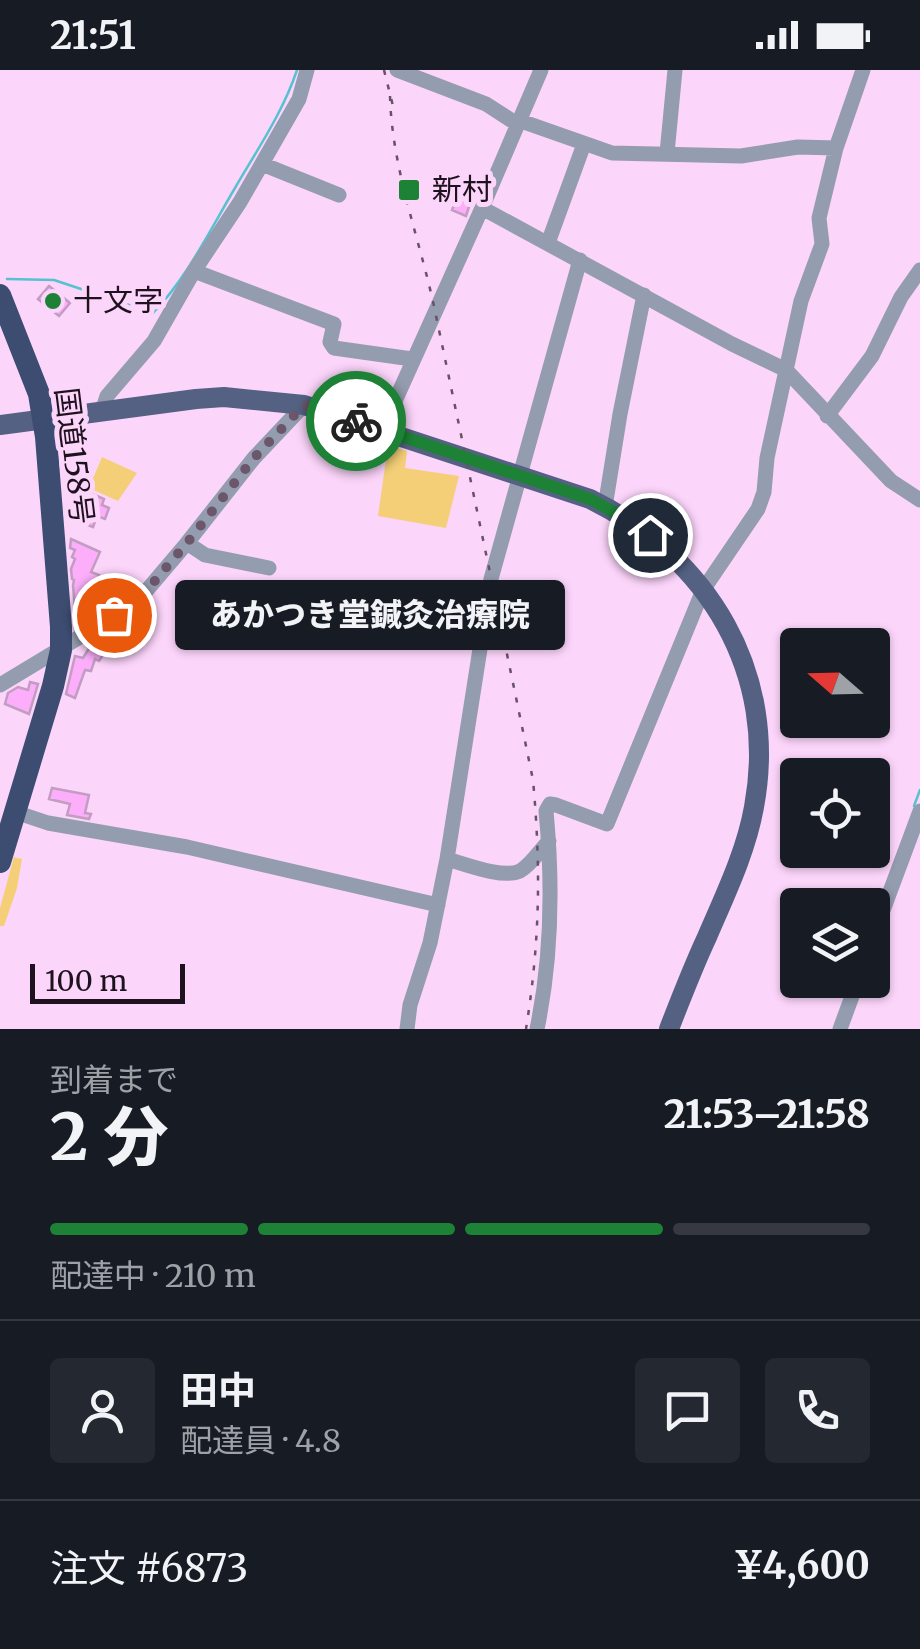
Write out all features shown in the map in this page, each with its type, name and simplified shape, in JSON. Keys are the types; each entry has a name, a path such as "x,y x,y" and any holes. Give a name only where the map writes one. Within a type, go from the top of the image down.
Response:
{"highway":[{"name":"国道158号","path":"0,295 31,369 44,418 60,613 60,650 53,686 0,862"}],"main road":[{"path":"0,425 224,397 304,405 520,475 605,507 668,550 704,590 729,630 742,661 756,722 759,762 754,807 742,852 669,1029"}],"street":[{"path":"102,410 107,396 154,341 240,202 299,99 306,70"},
{"path":"396,70 486,104 518,122 612,153 741,156 798,147 836,148"},
{"path":"382,430 541,70"},
{"path":"666,153 675,70"},
{"path":"537,1029 549,941 551,875 546,812 550,804 607,824 704,590 758,510 802,301 822,244 819,218 836,148 863,70"},
{"path":"548,243 584,144"},
{"path":"262,164 339,195"},
{"path":"482,208 786,370 891,481 920,500"},
{"path":"406,1029 448,859 486,604 580,260"},
{"path":"827,416 872,356 901,297 920,270"},
{"path":"194,271 334,324 330,342 334,348 412,360"},
{"path":"605,507 644,295"},
{"path":"0,686 136,603 254,458 304,405"},
{"path":"187,543 205,555 269,568"},
{"path":"890,892 920,811"},
{"path":"15,812 48,823 187,847 438,905"},
{"path":"448,859 514,873 548,841"},
{"path":"840,1029 851,998"}],"shaded area":[{"path":"388,445 407,451 405,468 459,476 446,528 378,516"},
{"path":"102,457 137,473 118,501 89,488"},
{"path":"14,857 22,859 17,888 4,926 0,926 0,908"}],"building":[{"path":"465,177 477,182 466,216 452,210"},
{"path":"49,286 70,303 59,316 38,299"},
{"path":"90,493 104,499 102,505 109,508 105,519 97,516 93,527 78,521"},
{"path":"71,539 100,552 91,572 99,575 89,603 96,603 95,614 87,620 84,610 75,610 71,569 75,550 70,548"},
{"path":"105,635 113,640 99,661 95,659 91,671 85,670 75,698 66,694 75,656 83,658 93,642"},
{"path":"30,682 38,684 29,714 5,704 8,693 18,687 28,690"},
{"path":"52,788 89,795 85,813 91,814 89,819 67,815 70,804 49,799"}],"waterway":[{"path":"7,279 54,280 153,313 197,253 277,116 297,70"},
{"path":"914,806 920,790"}],"railway":[{"path":"384,70 394,110"},
{"path":"390,96 401,178 435,311 533,780 538,904 526,1029"}],"way so far":[{"path":"114,615 136,603 254,458 304,405 356,421"}],"place":[{"name":"新村","path":"409,190"},
{"name":"十文字","path":"53,301"},
{"name":"あかつき堂鍼灸治療院","path":"114,615"}],"route":[{"path":"356,421 590,499 650,535"}]}
